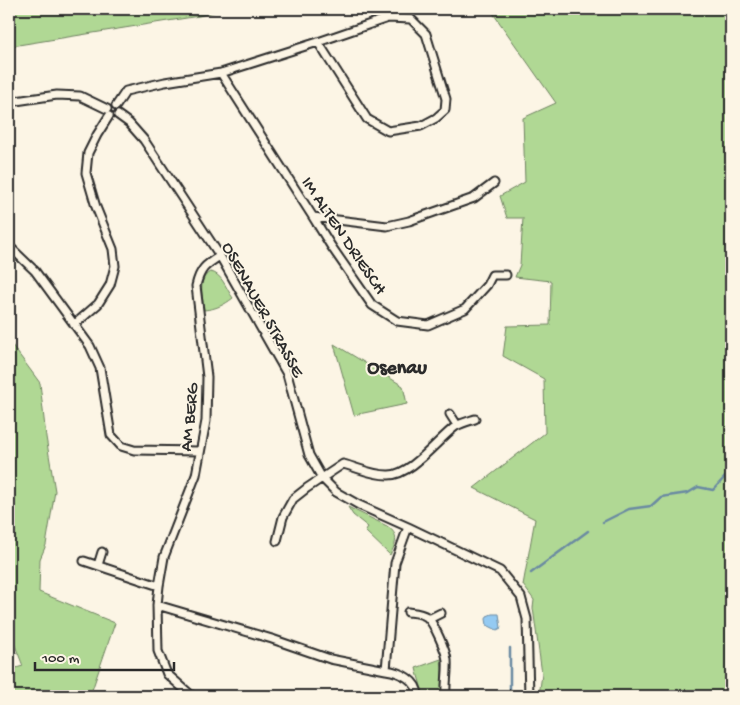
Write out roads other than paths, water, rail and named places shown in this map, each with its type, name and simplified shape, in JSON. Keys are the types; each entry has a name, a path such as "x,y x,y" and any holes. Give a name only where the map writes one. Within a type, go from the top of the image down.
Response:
{"street":[{"path":"116,106 126,91 165,82 221,73 388,18 411,19 426,34 446,99 445,110 436,118 421,126 388,131 367,119 318,42"},
{"name":"IM ALTEN DRIESCH","path":"221,73 331,246 372,305 397,321 428,325 465,309 487,285 492,275 506,275"},
{"path":"9,102 57,95 80,96 108,112 114,118 118,115 116,106"},
{"path":"74,325 98,304 110,285 115,266 114,249 96,207 86,173 88,153 111,105 116,106"},
{"name":"OSENAUER STRASSE","path":"118,115 129,123 144,140 220,256 288,374 309,455 322,478 336,492 351,500 500,571 522,597 527,620 529,696"},
{"path":"313,217 387,226 409,221 474,198 494,183"},
{"path":"9,246 35,271 90,346 100,368 111,435 121,446 134,450 200,451"},
{"name":"AM BERG","path":"192,696 167,674 158,651 157,605 164,557 196,475 206,421 207,376 196,286 198,274 206,265 220,256"},
{"path":"450,414 457,425"},
{"path":"277,541 283,517 293,499 343,464 371,474 390,476 404,471 457,425 474,419"},
{"path":"386,670 395,563 408,527"},
{"path":"98,565 102,552"},
{"path":"84,561 159,586"},
{"path":"157,605 272,639 330,659 397,672 410,679 418,691 418,696"},
{"path":"408,612 420,613 429,619 444,651 447,660 446,696"},
{"path":"429,619 441,613"}],"water":[{"path":"499,614 501,628 497,630 487,625 487,616"}],"waterway":[{"path":"603,522 629,509 651,506 661,497 688,493 698,487 713,490 731,472"},
{"path":"531,573 588,531"},
{"path":"510,648 510,696"}],"district":[{"name":"Osenau","path":"397,366"}]}
